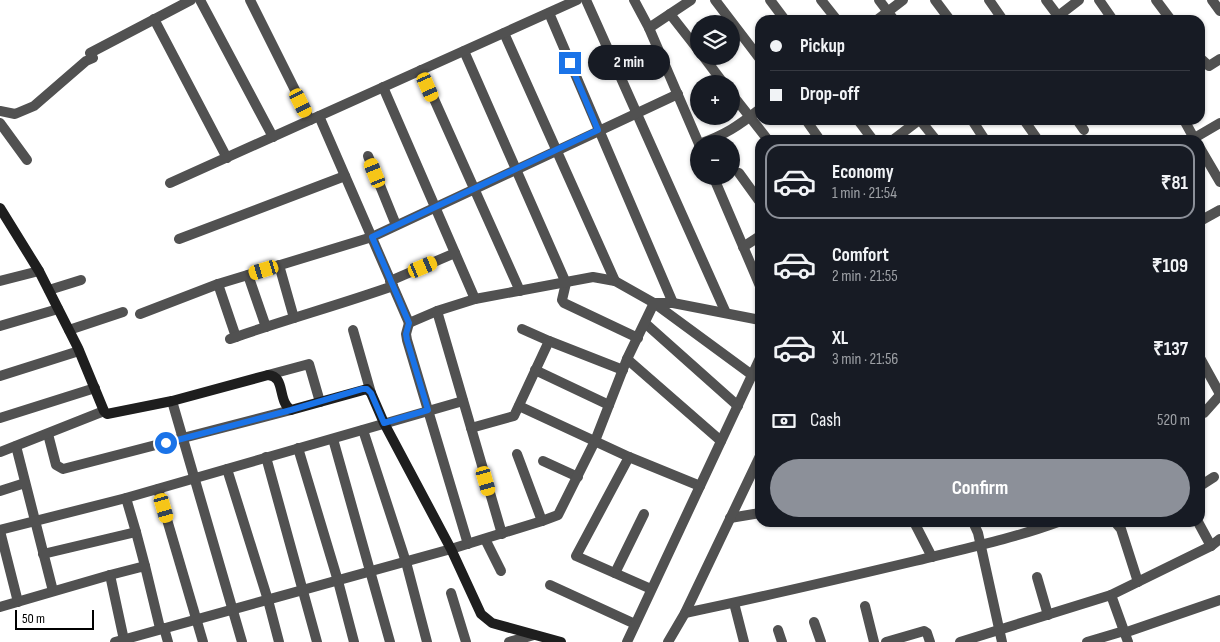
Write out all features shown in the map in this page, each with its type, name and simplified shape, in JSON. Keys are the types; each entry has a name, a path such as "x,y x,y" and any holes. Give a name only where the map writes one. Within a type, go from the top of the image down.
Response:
{"street":[{"path":"0,110 15,114 34,106 92,56 154,19 191,0"},
{"path":"200,0 273,137"},
{"path":"250,0 345,176 409,323 406,334 407,340 468,544"},
{"path":"170,183 577,0"},
{"path":"586,0 726,313"},
{"path":"634,0 649,28 695,135"},
{"path":"649,28 691,0"},
{"path":"715,0 755,52"},
{"path":"770,0 781,15"},
{"path":"821,0 833,15"},
{"path":"879,0 890,15"},
{"path":"892,15 903,0"},
{"path":"935,0 946,15"},
{"path":"989,0 1000,15"},
{"path":"1046,0 1055,15"},
{"path":"1062,15 1079,0"},
{"path":"1099,0 1110,15"},
{"path":"1156,0 1167,15"},
{"path":"1212,0 1220,11"},
{"path":"548,13 672,303"},
{"path":"670,14 690,40"},
{"path":"154,19 227,158"},
{"path":"504,33 615,281"},
{"path":"464,51 566,283 561,297 564,303 638,338"},
{"path":"1205,63 1208,66 1220,59"},
{"path":"421,70 520,291"},
{"path":"383,87 475,299"},
{"path":"140,314 218,284 372,237 678,94"},
{"path":"740,104 755,123"},
{"path":"723,135 755,113"},
{"path":"0,123 27,160"},
{"path":"1202,135 1220,123"},
{"path":"756,125 764,135"},
{"path":"900,135 912,125"},
{"path":"923,125 932,135"},
{"path":"1080,125 1084,130"},
{"path":"368,156 396,225"},
{"path":"1205,156 1220,182"},
{"path":"740,174 755,195"},
{"path":"179,239 345,176"},
{"path":"717,185 755,275"},
{"path":"0,208 49,290 107,414 115,414 172,401 309,364 320,402"},
{"path":"1205,218 1220,210"},
{"path":"743,247 755,239"},
{"path":"218,284 234,338 347,302 455,253"},
{"path":"279,265 294,318"},
{"path":"0,281 39,271"},
{"path":"248,275 266,327"},
{"path":"409,323 437,311 475,299 594,278 615,281 654,303 752,375"},
{"path":"49,290 81,280"},
{"path":"654,303 672,303 755,319"},
{"path":"110,575 119,641 451,550 558,515 595,441 627,359 646,324 654,303"},
{"path":"0,326 58,309"},
{"path":"437,311 502,534"},
{"path":"69,330 123,312"},
{"path":"646,324 738,406"},
{"path":"522,328 549,341 623,370"},
{"path":"353,330 371,393 384,423 451,550 481,614 492,623 561,642"},
{"path":"471,428 514,416 549,341"},
{"path":"0,376 79,351"},
{"path":"627,359 721,441"},
{"path":"1205,367 1220,395 1205,412"},
{"path":"627,642 755,369"},
{"path":"535,370 610,405"},
{"path":"268,375 277,378 285,405 291,410"},
{"path":"0,418 94,388"},
{"path":"48,434 56,465 63,469 291,410 362,389 367,389 371,393"},
{"path":"18,602 4,568 0,531 158,489 463,400"},
{"path":"172,401 242,642"},
{"path":"519,406 630,457 700,486"},
{"path":"0,452 104,411"},
{"path":"363,430 406,562 427,642"},
{"path":"333,439 390,642"},
{"path":"16,446 53,591"},
{"path":"298,448 338,581 354,642"},
{"path":"517,454 542,521"},
{"path":"630,457 576,556 652,590"},
{"path":"266,458 318,642"},
{"path":"543,461 578,477"},
{"path":"668,642 685,613 755,466"},
{"path":"227,469 268,600 279,642"},
{"path":"1205,483 1214,477"},
{"path":"0,490 25,483"},
{"path":"158,489 203,642"},
{"path":"126,498 162,628 168,642"},
{"path":"615,573 644,514"},
{"path":"730,518 755,514"},
{"path":"917,527 932,557"},
{"path":"976,527 1002,642"},
{"path":"685,613 932,557 1041,527"},
{"path":"1119,527 1138,582"},
{"path":"1201,527 1211,546"},
{"path":"43,554 136,532"},
{"path":"485,539 501,571"},
{"path":"960,642 1111,595 1211,546 1220,539"},
{"path":"0,607 145,566"},
{"path":"1037,577 1048,615"},
{"path":"550,584 635,624"},
{"path":"451,593 466,642"},
{"path":"1111,595 1125,635"},
{"path":"1088,642 1125,635 1220,600"},
{"path":"734,603 744,642"},
{"path":"865,606 874,642"},
{"path":"814,622 821,642"},
{"path":"778,630 782,642"},
{"path":"886,642 920,631 927,633 930,642"},
{"path":"509,642 534,635"}],"route":[{"path":"166,443 362,389 367,389 371,393 384,423 428,410 407,340 406,334 409,323 372,237 598,130 570,63"}]}
